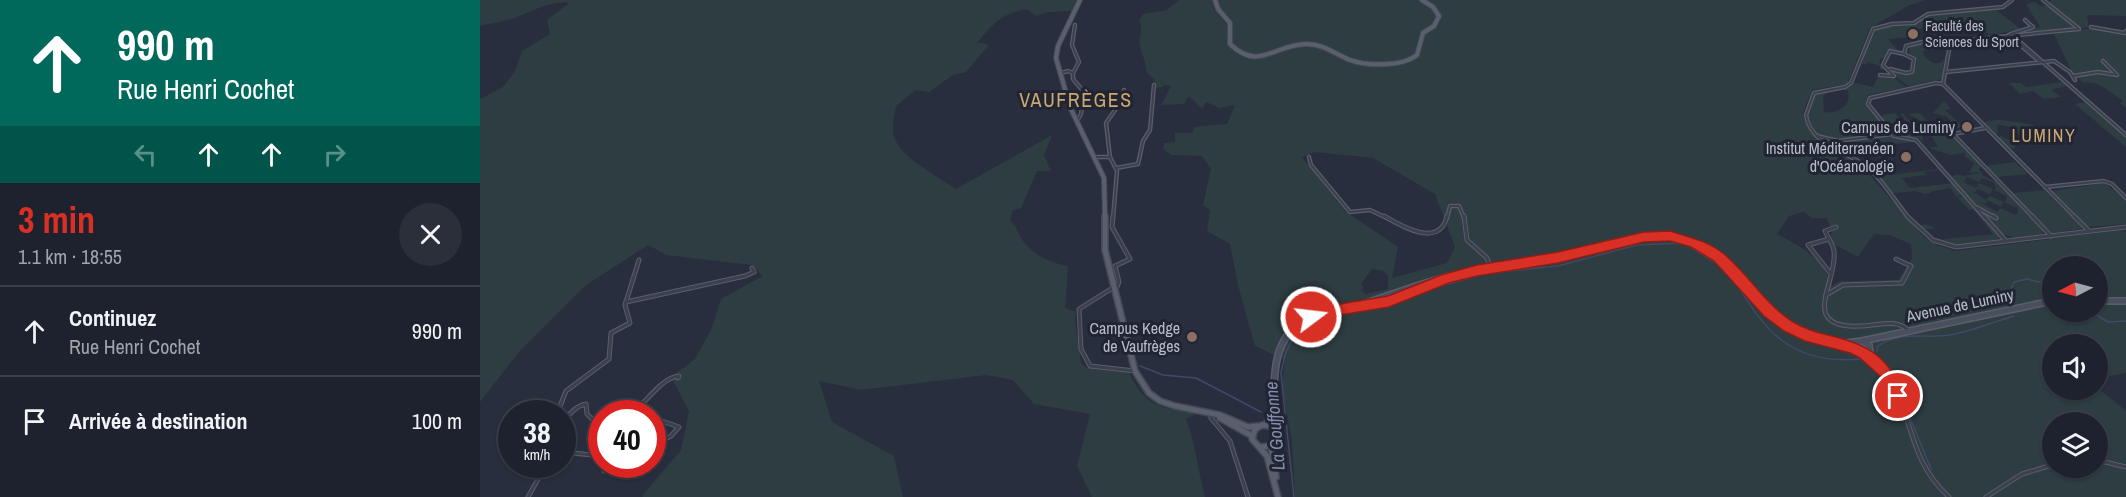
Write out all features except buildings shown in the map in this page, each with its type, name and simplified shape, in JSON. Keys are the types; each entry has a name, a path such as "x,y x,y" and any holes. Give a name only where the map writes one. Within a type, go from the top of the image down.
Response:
{"main road":[{"path":"1080,0 1056,52 1060,73 1077,121 1105,183 1105,250 1135,371 1145,388 1160,401 1248,427 1266,424 1275,428 1278,437 1271,447 1279,497"},
{"path":"1215,0 1218,9 1230,23 1230,44 1248,59 1257,58 1284,46 1308,44 1329,48 1356,61 1382,62 1408,61 1417,55 1423,33 1434,26 1439,16 1433,7 1422,0"},
{"path":"1212,416 1252,436"},
{"path":"1257,426 1252,436 1254,442 1268,457 1279,497"},
{"path":"1260,447 1271,447"}],"street":[{"path":"2012,0 2003,7 1928,14 1914,23 1892,24 1873,29 1851,83 1845,87 1814,93 1805,113 1808,124 1829,147 1867,167 1919,229 1936,242 1960,247 2126,227"},
{"path":"1943,84 1950,48 1956,41 2079,29 2043,0"},
{"path":"2010,35 2033,27 2025,20"},
{"path":"1075,25 1072,45 1079,62 1073,73 1073,79 1082,88 1083,100 1081,114 1077,121"},
{"path":"2091,27 2126,32"},
{"path":"2010,35 2126,135"},
{"path":"1904,54 1906,46 1919,42 1950,48"},
{"path":"1880,75 1894,77 1883,65 1888,52 1896,51 1914,59 1912,72 1905,73 1888,69"},
{"path":"1946,72 2041,61 2057,62 2074,78 2098,72 2117,75 2103,61"},
{"path":"1060,73 1068,70 1073,73"},
{"path":"2006,241 1916,140 1898,138 1892,134 1870,106 1869,99 1936,83 1943,84 2089,231"},
{"path":"1116,168 1138,164 1143,141 1150,130 1154,85"},
{"path":"1124,90 1122,98 1106,123 1110,157 1116,168 1112,224 1130,259 1115,266 1119,282 1114,289 1079,309 1077,319 1086,364 1135,371"},
{"path":"1083,100 1122,98"},
{"path":"1986,128 1953,134 2051,236"},
{"path":"1817,136 1838,141 1892,134"},
{"path":"1095,157 1110,157"},
{"path":"1310,157 1311,165 1350,212 1374,211 1407,230 1427,232 1436,231 1444,224 1450,206 1459,206 1464,216 1467,240 1487,258 1490,268"},
{"path":"2045,188 2104,181 2112,184 2126,198"},
{"path":"1975,206 1996,218"},
{"path":"1836,227 1825,231 1837,252 1822,303 1823,309 1831,319 1840,324 1850,326 1894,323 1902,324 1908,330"},
{"path":"1275,428 1276,363 1282,343 1291,330 1306,319 1328,312 1389,301 1446,279 1490,268 1558,257 1644,237 1676,237 1701,246 1719,258 1769,312 1789,327 1810,337 1854,345 1868,350"},
{"path":"1829,239 1808,245 1831,274"},
{"path":"1826,295 1843,285 1902,283 1911,268 1896,259"},
{"path":"562,400 566,391 609,359 612,352 609,335 631,321 626,302 639,260"},
{"path":"626,302 745,276 754,272 752,268"},
{"path":"2108,301 2126,301"},
{"name":"Avenue de Luminy","path":"1854,345 1908,330 2042,303"},
{"path":"1868,350 1874,339"},
{"path":"1862,341 1896,388 1912,442 1920,460 1938,487 1949,497"},
{"path":"648,400 662,382 677,375 678,378"},
{"path":"576,408 586,404 588,415"},
{"path":"1266,424 1275,412"},
{"path":"1212,416 1230,441 1248,497"},
{"path":"666,422 679,427 666,439"},
{"path":"2108,463 2126,467"},
{"path":"1986,497 2022,474 2042,468"},
{"path":"528,497 539,478"}],"shaded area":[{"path":"480,0 1076,0 1072,11 1049,12 1036,16 1027,9 999,20 978,42 989,45 966,72 953,75 929,92 915,90 896,106 893,125 895,139 908,156 956,189 1052,135 1044,155 1051,171 1037,171 1021,208 1013,210 1010,220 1025,244 1034,252 1050,261 1068,266 1065,308 1076,312 1075,321 1081,363 1087,368 1129,373 1135,385 1148,400 1173,410 1196,414 1186,419 1205,497 1092,497 1077,466 1090,414 1034,404 1013,380 986,375 861,390 819,381 832,422 894,456 903,497 643,497 657,478 666,478 666,468 681,450 689,411 671,377 695,359 711,330 721,299 763,276 752,265 666,255 648,245 586,285 519,352 480,402 480,99 503,87 515,71 522,51 550,34 547,20 569,3 555,3 510,19 480,26"},
{"path":"1179,0 1212,0 1214,9 1228,26 1228,45 1238,54 1248,58 1268,56 1290,48 1314,46 1359,63 1386,64 1417,58 1424,33 1440,20 1439,11 1424,0 1925,0 1908,6 1870,28 1847,84 1812,90 1803,113 1805,122 1820,142 1861,165 1924,237 1937,245 1955,251 2122,230 2126,232 2126,373 2108,376 2108,334 2042,334 2042,400 2108,400 2108,396 2126,411 2126,497 1295,497 1292,441 1282,387 1285,360 1255,346 1238,285 1230,244 1207,231 1210,210 1203,205 1211,169 1202,156 1171,155 1163,149 1164,143 1175,142 1175,133 1193,133 1194,127 1227,124 1235,105 1220,108 1206,102 1202,109 1190,97 1184,104 1161,105 1171,86 1164,85 1155,88 1154,79 1146,71 1140,46 1139,21 1143,14 1167,10","holes":["1315,152 1373,158 1435,194 1455,247 1447,263 1392,278 1398,247 1345,211 1302,157","1804,212 1812,218 1827,218 1832,232 1828,241 1858,257 1874,234 1889,235 1911,244 1912,258 1898,280 1840,281 1832,286 1823,268 1811,254 1777,234 1789,216","1372,269 1384,271 1388,276 1388,289 1366,294 1361,290 1364,287 1361,284"]},
{"path":"1217,0 1419,0 1431,8 1437,16 1432,25 1420,32 1414,54 1403,60 1378,62 1361,60 1307,42 1292,43 1249,57 1232,44 1233,22 1220,9"},
{"path":"2051,0 2126,0 2126,16 2087,15 2089,27 2081,28 2050,4"},
{"path":"2035,2 2041,6 2048,6 2074,28 2018,33 2040,27 2026,4"},
{"path":"2004,8 1997,11 2021,29 1993,35 1964,25 1907,30 1912,37 1888,39 1897,49 1888,51 1879,63 1893,75 1886,76 1887,71 1880,69 1880,66 1867,62 1866,65 1862,64 1869,39 1878,28 1916,24 1930,15"},
{"path":"2092,28 2126,35 2126,108 2120,103 2123,101 2105,88 2094,83 2082,82 2072,72 2054,34"},
{"path":"1919,43 1948,48 1922,51 1932,62 1942,62 1945,57 1942,79 1908,86 1891,70 1912,75 1917,62 1909,52 1910,48"},
{"path":"1878,76 1894,78 1906,87 1868,95 1867,106 1895,139 1915,142 1838,150 1817,135 1807,116 1815,95 1829,91 1823,96 1824,112 1834,112 1846,105 1848,101 1848,91 1844,89 1855,83 1873,87"},
{"path":"2062,82 2068,86 2052,91 2062,97 2044,99 2033,91 2020,94 2009,83 2021,83 2026,87"},
{"path":"1944,101 1951,109 1945,110 1964,127 1947,131 1981,166 1979,170 1982,175 1996,182 2042,229 2043,235 2015,238 2002,234 1944,170 1953,176 1978,173 1981,175 1978,172 1969,173 1974,163 1965,157 1964,151 1951,155 1932,149 1931,147 1938,147 1932,137 1922,135 1924,142 1917,137 1898,137 1881,118 1882,115 1895,113 1903,122 1906,122 1900,113 1903,113 1918,131 1926,130 1926,128 1918,119 1908,114 1920,113 1934,128 1939,127 1937,124 1954,125 1946,116 1933,113","holes":["1967,177 1979,182 1982,178 1994,183 1996,187 1994,190 2007,196 2005,203 2018,208 2018,213 2015,215 2001,208 1997,212 1980,202 1986,204 1987,200 2001,207 2004,202 1990,196 1986,200 1970,190 1975,192 1978,189 1990,194 1993,189 1979,183 1976,188 1964,182"]},
{"path":"2085,102 2126,137 2126,147 2075,104"},
{"path":"2014,121 2046,129 2063,138 2067,143 2035,141 2013,144 2016,148 2011,149 1998,138 2001,136 2015,142 2022,137 2013,128 1997,124 1998,133 1996,134 1982,122"},
{"path":"2015,162 2028,174 1998,177 1986,166"},
{"path":"1940,169 1924,172 1926,175 1902,178 1910,188 1952,183 1963,195 1956,196 1950,188 1924,194 1916,191 1894,193 1895,195 1878,176"},
{"path":"2105,183 2126,200 2126,224 2088,227 2052,191"},
{"path":"2044,190 2082,227 2081,229 2052,233 2013,193"},
{"path":"1964,196 1998,234 1998,240 1955,245 1936,240 1918,225 1933,227 1935,229 1925,229 1937,240 1993,234 1973,209 1969,210 1957,197"}],"waterway":[{"path":"2077,94 2112,124"},
{"name":"La Gouffonne","path":"1294,497 1281,373 1285,355 1295,333 1314,321 1341,313 1389,306 1424,291 1487,273 1558,266 1637,245 1684,243 1722,267"},
{"name":"La Gouffonne","path":"1734,279 1757,315 1784,342 1816,357 1837,360 1860,359"},
{"name":"La Gouffonne","path":"2015,298 2011,289 2014,282 2027,279 2042,283"},
{"name":"La Gouffonne","path":"1877,352 1877,347 1894,339 1950,335 2014,316"},
{"name":"La Gouffonne","path":"2108,322 2126,321"},
{"path":"1140,366 1163,375 1196,378 1261,412"},
{"path":"1892,373 1904,390 1911,420 1931,469"}],"place":[{"name":"Faculté des Sciences du Sport","path":"1913,34"},
{"name":"Campus de Luminy","path":"1967,127"},
{"name":"Institut Méditerranéen d'Océanologie","path":"1906,157"},
{"name":"Campus Kedge de Vaufrèges","path":"1192,337"}],"district":[{"name":"VAUFRÈGES","path":"1076,100"},
{"name":"LUMINY","path":"2044,136"}],"route":[{"path":"1311,317 1389,301 1446,279 1490,268 1558,257 1644,237 1670,236 1695,243 1719,258 1769,312 1789,327 1810,337 1854,347 1858,352 1878,363 1892,380 1898,396"}]}
